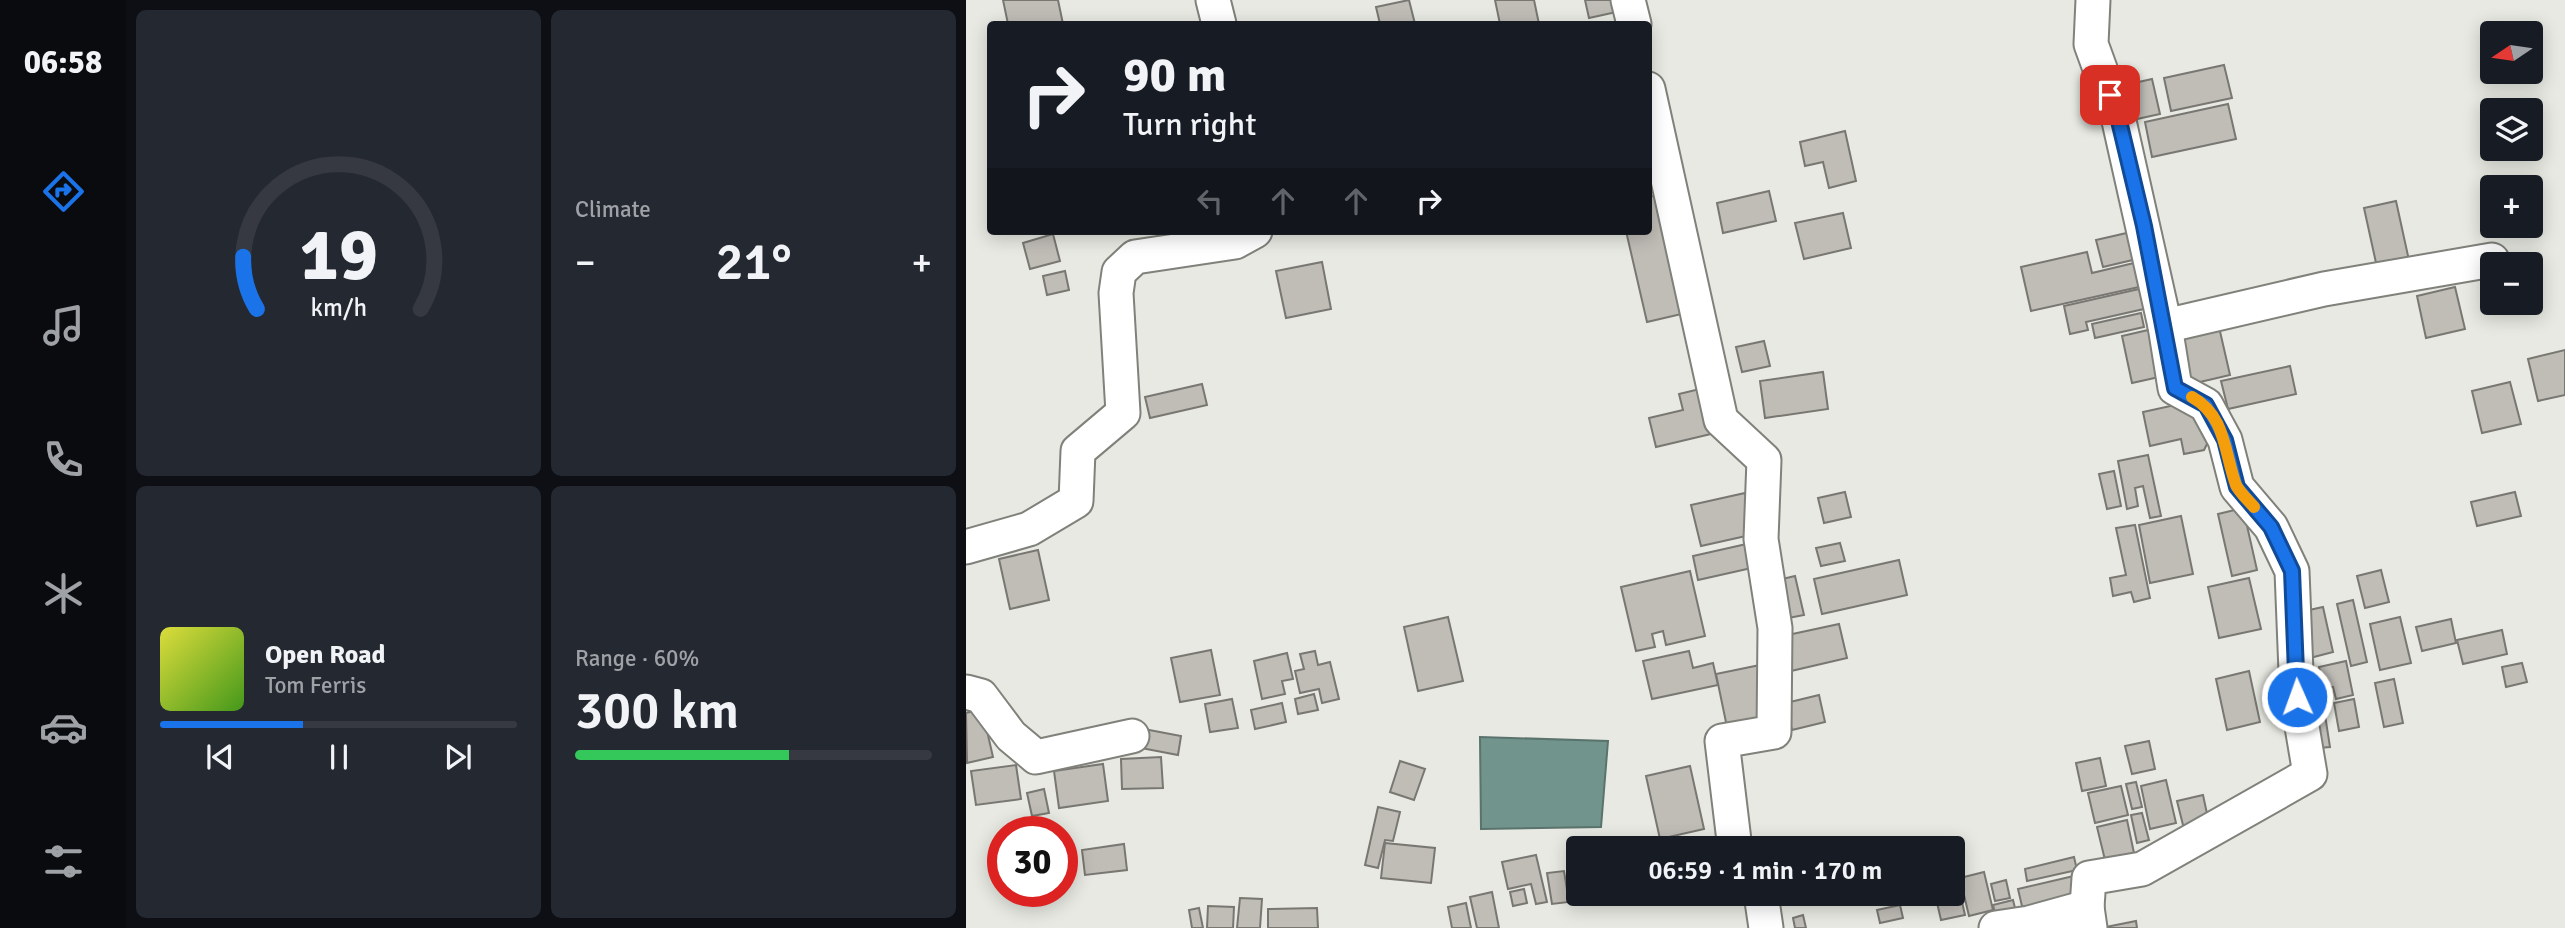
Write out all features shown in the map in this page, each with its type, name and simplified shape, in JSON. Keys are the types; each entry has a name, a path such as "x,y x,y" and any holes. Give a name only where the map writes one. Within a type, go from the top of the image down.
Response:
{"street":[{"path":"1213,0 1218,21"},
{"path":"1628,0 1633,21"},
{"path":"1996,928 2088,918 2089,878 2142,869 2311,774 2297,697 2292,571 2271,527 2237,487 2225,440 2206,405 2175,388 2165,326 2119,121 2091,44 2093,0"},
{"path":"1652,107 1721,420 1764,460 1761,539 1775,628 1774,732 1722,741 1733,836"},
{"path":"966,547 1029,529 1076,501 1078,451 1123,413 1116,293 1119,272 1135,257 1235,242 1248,235"},
{"path":"2165,326 2324,289 2480,262"},
{"path":"966,692 981,696 1012,736 1036,757 1132,736"},
{"path":"1763,906 1766,928"}],"water":[{"path":"1480,737 1608,741 1601,827 1481,829"}],"building":[{"path":"1003,0 1058,0 1062,21 1007,21"},
{"path":"1409,0 1414,21 1379,21 1376,7"},
{"path":"1495,0 1534,0 1538,21 1499,21"},
{"path":"1585,0 1618,0 1621,11 1589,18"},
{"path":"2224,65 2232,98 2171,111 2164,78"},
{"path":"2152,79 2160,114 2128,121 2121,86"},
{"path":"2228,104 2236,139 2152,157 2145,122"},
{"path":"1845,131 1856,181 1829,188 1823,162 1805,166 1800,142"},
{"path":"1769,191 1776,221 1723,233 1717,203"},
{"path":"1664,194 1690,312 1647,322 1627,235 1652,235 1652,196"},
{"path":"2396,201 2410,265 2378,272 2364,208"},
{"path":"1843,213 1851,248 1804,259 1795,223"},
{"path":"2131,232 2137,259 2103,267 2096,240"},
{"path":"1053,235 1060,261 1030,269 1023,243"},
{"path":"2087,252 2092,273 2134,263 2139,287 2031,311 2021,267"},
{"path":"1322,262 1331,309 1286,318 1276,271"},
{"path":"1065,271 1069,290 1047,295 1043,276"},
{"path":"2455,287 2465,329 2426,338 2417,296"},
{"path":"2139,289 2144,309 2086,322 2088,330 2070,334 2064,306"},
{"path":"2141,313 2144,327 2095,338 2092,324"},
{"path":"2219,327 2230,375 2187,385 2176,337"},
{"path":"2157,328 2168,375 2132,383 2122,336"},
{"path":"1764,341 1770,366 1742,372 1736,347"},
{"path":"2565,350 2565,395 2538,401 2528,359"},
{"path":"2290,366 2296,394 2228,409 2221,381"},
{"path":"1823,372 1828,409 1765,418 1760,381"},
{"path":"2510,382 2521,424 2482,433 2472,391"},
{"path":"1202,384 1207,405 1150,418 1145,397"},
{"path":"1708,387 1706,411 1711,434 1656,447 1649,418 1683,410 1679,394"},
{"path":"2193,401 2215,428 2204,450 2184,454 2181,439 2150,446 2143,412"},
{"path":"2148,455 2161,516 2150,518 2143,486 2135,488 2138,506 2127,509 2118,461"},
{"path":"2114,471 2121,506 2107,509 2099,474"},
{"path":"1845,492 1851,517 1824,523 1818,498"},
{"path":"2515,492 2521,516 2477,526 2471,502"},
{"path":"1745,493 1755,534 1701,546 1691,505"},
{"path":"2243,508 2257,570 2232,576 2218,514"},
{"path":"2181,516 2193,574 2150,583 2139,525"},
{"path":"2135,525 2150,598 2134,602 2131,592 2113,596 2110,578 2126,575 2116,528"},
{"path":"1751,543 1756,567 1698,580 1693,556"},
{"path":"1840,543 1845,561 1821,566 1816,548"},
{"path":"1038,550 1049,600 1010,609 999,559"},
{"path":"1899,560 1907,595 1822,614 1814,579"},
{"path":"2381,570 2389,602 2365,608 2357,576"},
{"path":"1690,571 1705,636 1666,645 1663,631 1652,634 1655,647 1636,651 1621,587"},
{"path":"1795,576 1804,615 1783,619 1774,581"},
{"path":"2249,578 2261,629 2219,638 2208,587"},
{"path":"2353,600 2367,662 2351,666 2337,604"},
{"path":"2323,607 2333,652 2310,658 2300,612"},
{"path":"1448,617 1463,681 1418,691 1404,627"},
{"path":"2400,617 2411,663 2380,670 2370,624"},
{"path":"2451,619 2456,643 2422,651 2416,627"},
{"path":"1839,624 1847,658 1791,671 1783,636"},
{"path":"2502,630 2507,654 2463,664 2457,640"},
{"path":"1211,650 1220,695 1180,702 1171,658"},
{"path":"1315,651 1318,665 1330,662 1339,699 1322,703 1319,689 1300,693 1295,671 1304,669 1300,654"},
{"path":"1689,651 1693,668 1713,663 1718,685 1652,699 1643,661"},
{"path":"1287,653 1293,679 1282,681 1285,694 1262,699 1254,661"},
{"path":"2346,661 2353,695 2336,699 2333,687 2324,689 2319,667"},
{"path":"2522,663 2527,682 2506,687 2502,667"},
{"path":"1760,665 1770,718 1727,727 1716,674"},
{"path":"2249,671 2260,722 2227,730 2216,679"},
{"path":"2394,679 2403,723 2384,727 2375,683"},
{"path":"1314,694 1318,710 1298,714 1295,699"},
{"path":"1819,695 1825,722 1792,730 1786,703"},
{"path":"1232,699 1238,728 1210,732 1205,704"},
{"path":"2354,699 2359,727 2339,731 2334,703"},
{"path":"1282,703 1286,722 1255,729 1251,710"},
{"path":"982,709 993,757 967,763 966,713"},
{"path":"2325,715 2330,747 2319,748 2314,717"},
{"path":"1144,729 1181,736 1178,755 1141,748"},
{"path":"2149,741 2155,769 2132,774 2125,746"},
{"path":"1161,757 1163,788 1122,789 1121,759"},
{"path":"2100,758 2106,786 2082,791 2076,763"},
{"path":"1400,761 1425,769 1414,800 1390,792"},
{"path":"1103,764 1108,801 1059,808 1054,771"},
{"path":"1016,765 1021,799 976,805 971,771"},
{"path":"1690,766 1704,829 1673,836 1659,836 1646,776"},
{"path":"2166,780 2176,823 2150,829 2141,786"},
{"path":"2136,782 2142,807 2132,809 2126,784"},
{"path":"2121,786 2128,815 2095,823 2088,793"},
{"path":"1044,789 1049,813 1032,816 1027,793"},
{"path":"2203,795 2209,823 2184,829 2177,801"},
{"path":"1378,807 1400,812 1393,841 1385,840 1378,868 1365,865"},
{"path":"2142,813 2149,840 2137,843 2131,815"},
{"path":"2127,820 2134,853 2105,860 2097,827"},
{"path":"1385,843 1435,848 1431,883 1381,878"},
{"path":"1124,844 1127,870 1085,875 1082,850"},
{"path":"1536,855 1547,902 1536,904 1531,884 1508,889 1502,862"},
{"path":"2074,857 2077,870 2027,881 2025,869"},
{"path":"1564,871 1566,902 1552,904 1547,873"},
{"path":"1984,872 1993,910 1969,916 1965,899 1965,877"},
{"path":"2078,875 2085,905 2025,919 2018,889"},
{"path":"2006,880 2010,898 1995,901 1991,884"},
{"path":"1524,889 1527,903 1513,906 1510,892"},
{"path":"1492,892 1499,928 1477,928 1470,897"},
{"path":"1240,898 1262,899 1260,928 1237,928"},
{"path":"2013,900 2017,916 1997,921 1993,905"},
{"path":"1466,903 1471,928 1452,928 1448,907"},
{"path":"1208,906 1234,907 1233,928 1207,928"},
{"path":"1900,906 1903,918 1880,923 1877,910"},
{"path":"1938,906 1963,906 1965,915 1941,920"},
{"path":"1199,908 1203,928 1192,928 1189,910"},
{"path":"1317,908 1318,928 1268,928 1268,909"},
{"path":"1803,915 1806,928 1795,928 1793,918"},
{"path":"2136,921 2137,928 2101,928"}],"slow traffic":[{"path":"2192,397 2206,405 2225,440 2237,487 2254,507"}],"route":[{"path":"2110,95 2119,121 2144,226 2175,388 2206,405 2225,440 2237,487 2271,527 2292,571 2297,697"}]}
